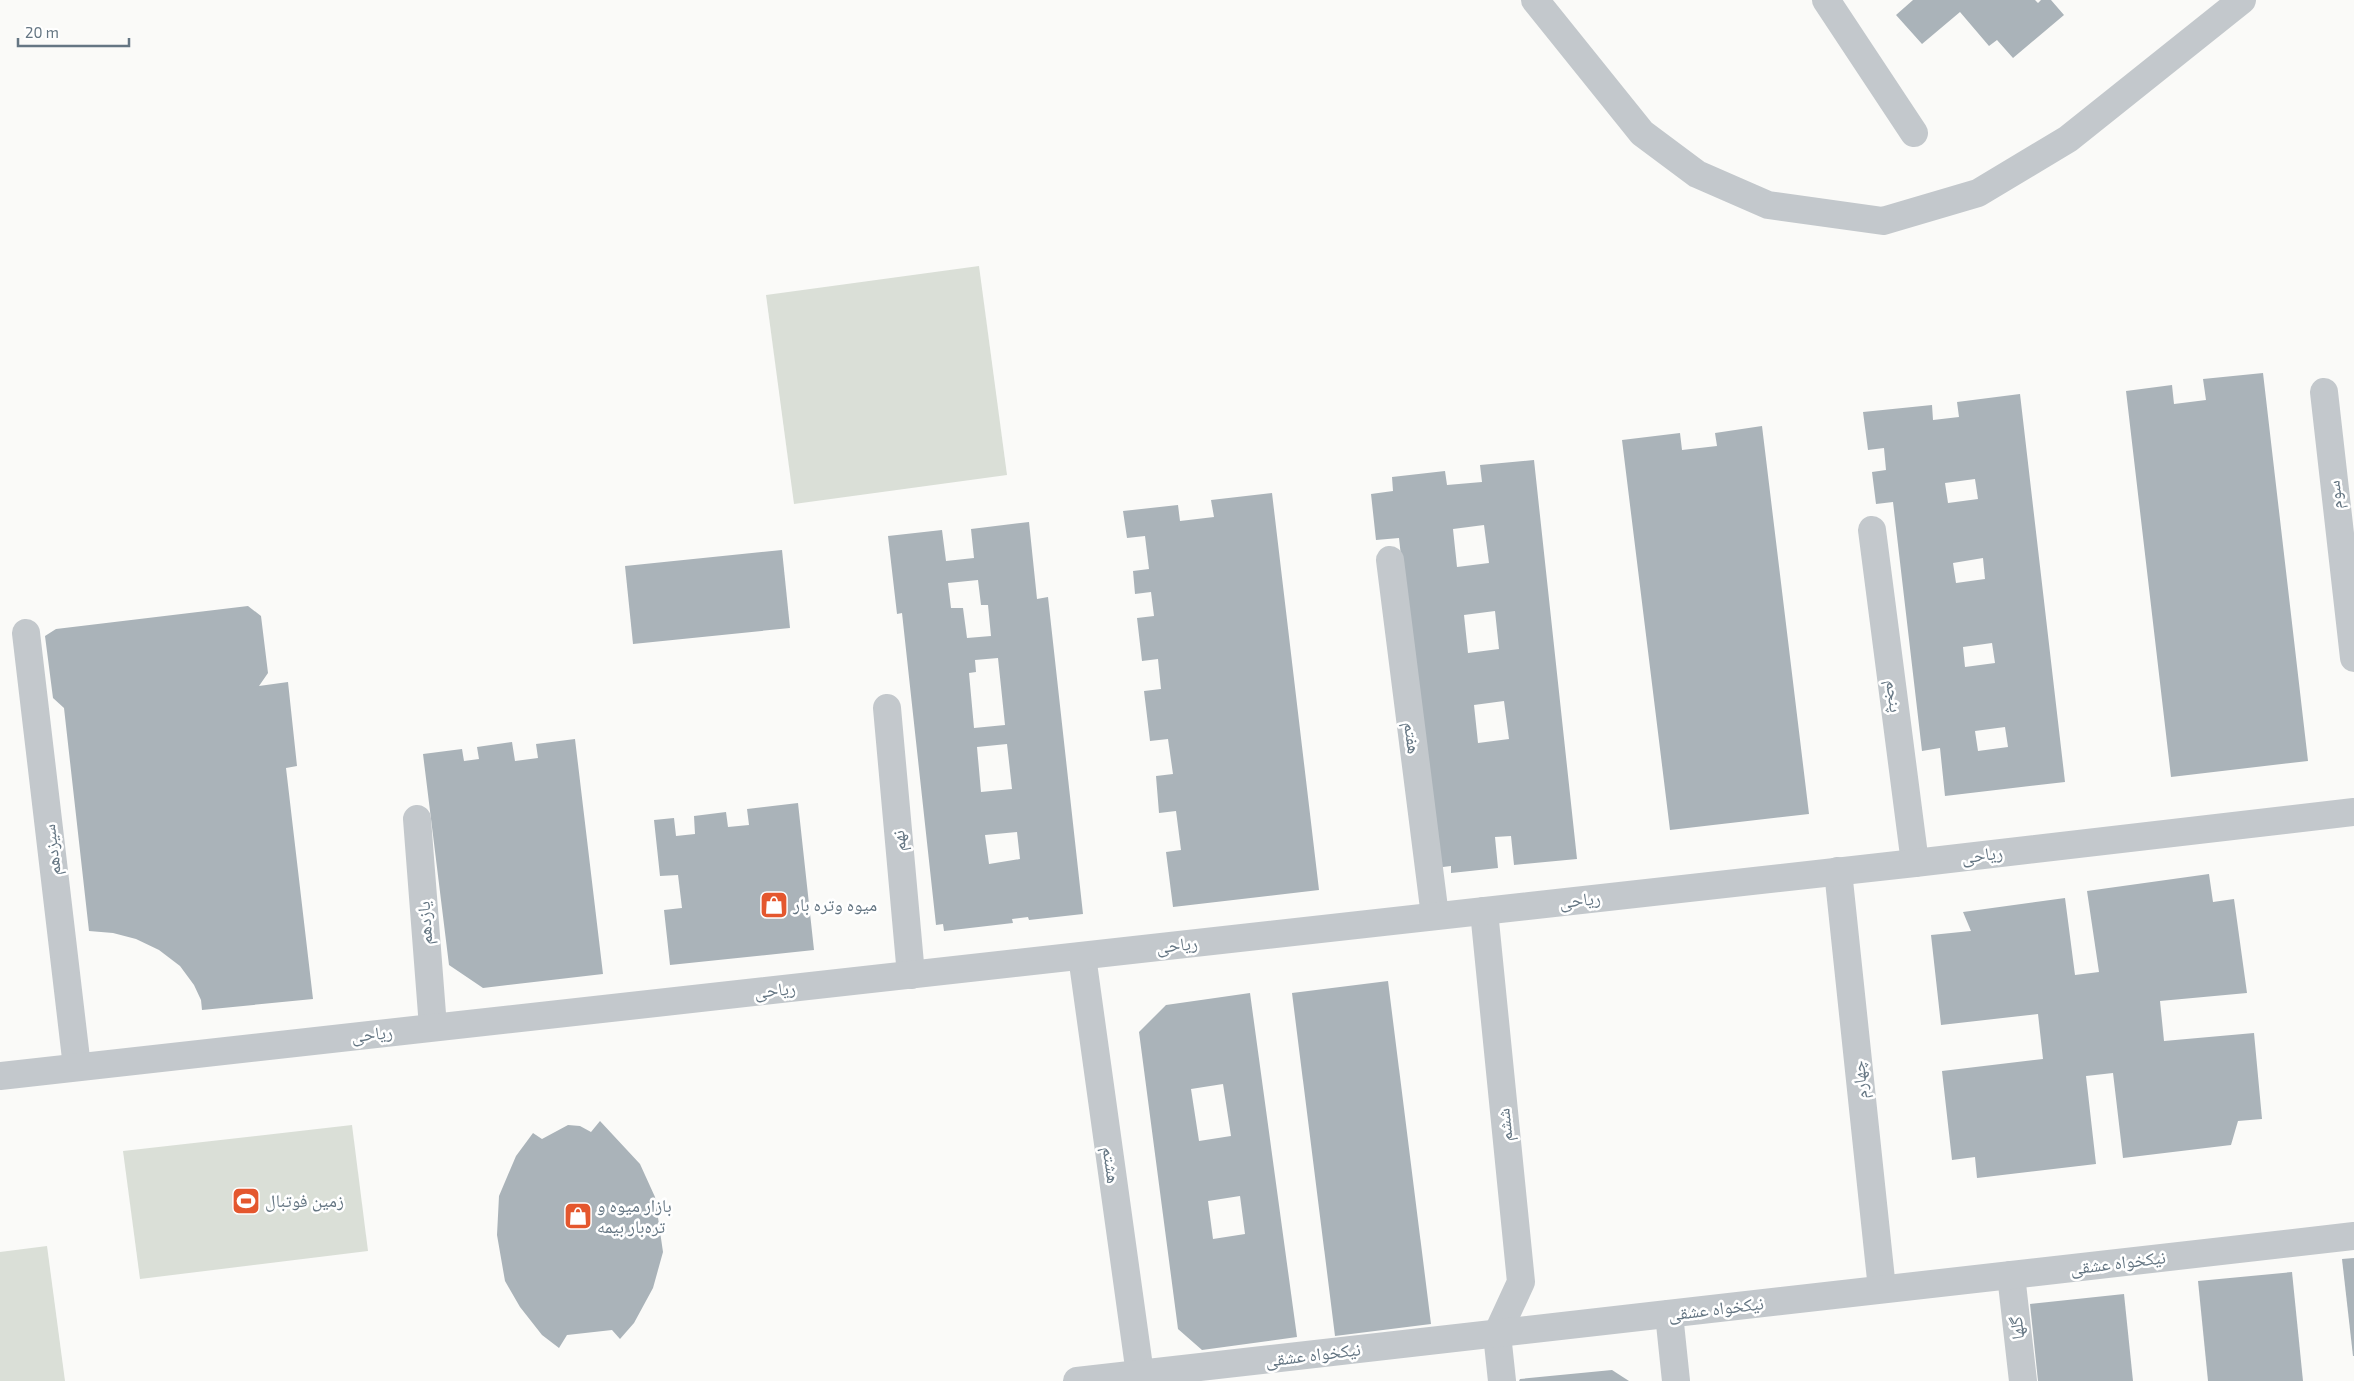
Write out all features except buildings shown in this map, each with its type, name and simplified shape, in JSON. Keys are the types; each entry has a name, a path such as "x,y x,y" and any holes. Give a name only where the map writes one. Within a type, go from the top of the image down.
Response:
{"street":[{"path":"1535,0 1642,133 1697,174 1768,205 1883,221 1978,193 2068,139 2242,0"},
{"path":"1826,0 1914,133"},
{"name":"سوم","path":"2324,392 2354,658"},
{"name":"پنجم","path":"1872,530 1915,863"},
{"name":"هفتم","path":"1390,560 1435,916"},
{"name":"سیزدهم","path":"26,634 77,1067"},
{"name":"نهم","path":"887,708 910,975"},
{"name":"ریاحی","path":"0,1076 1915,863 2354,812"},
{"name":"یازدهم","path":"417,820 433,1028"},
{"name":"چهارم","path":"1838,871 1882,1289"},
{"name":"ششم","path":"1484,911 1521,1282 1497,1334"},
{"name":"هشتم","path":"1082,956 1140,1374"},
{"name":"نیکخواه عشقی","path":"1077,1381 2354,1236"},
{"name":"گلها","path":"2011,1275 2023,1381"},
{"path":"1669,1314 1676,1381"},
{"path":"1497,1334 1502,1381"}],"shaded area":[{"path":"979,266 1007,475 794,504 766,295"},
{"name":"زمین فوتبال","path":"352,1125 368,1251 140,1279 123,1151"},
{"path":"47,1246 65,1381 0,1381 0,1252"}],"place":[{"name":"میوه وتره بار","path":"774,905"},
{"name":"زمین فوتبال","path":"246,1201"},
{"name":"بازار میوه و تره‌بار بیمه","path":"578,1216"}]}
